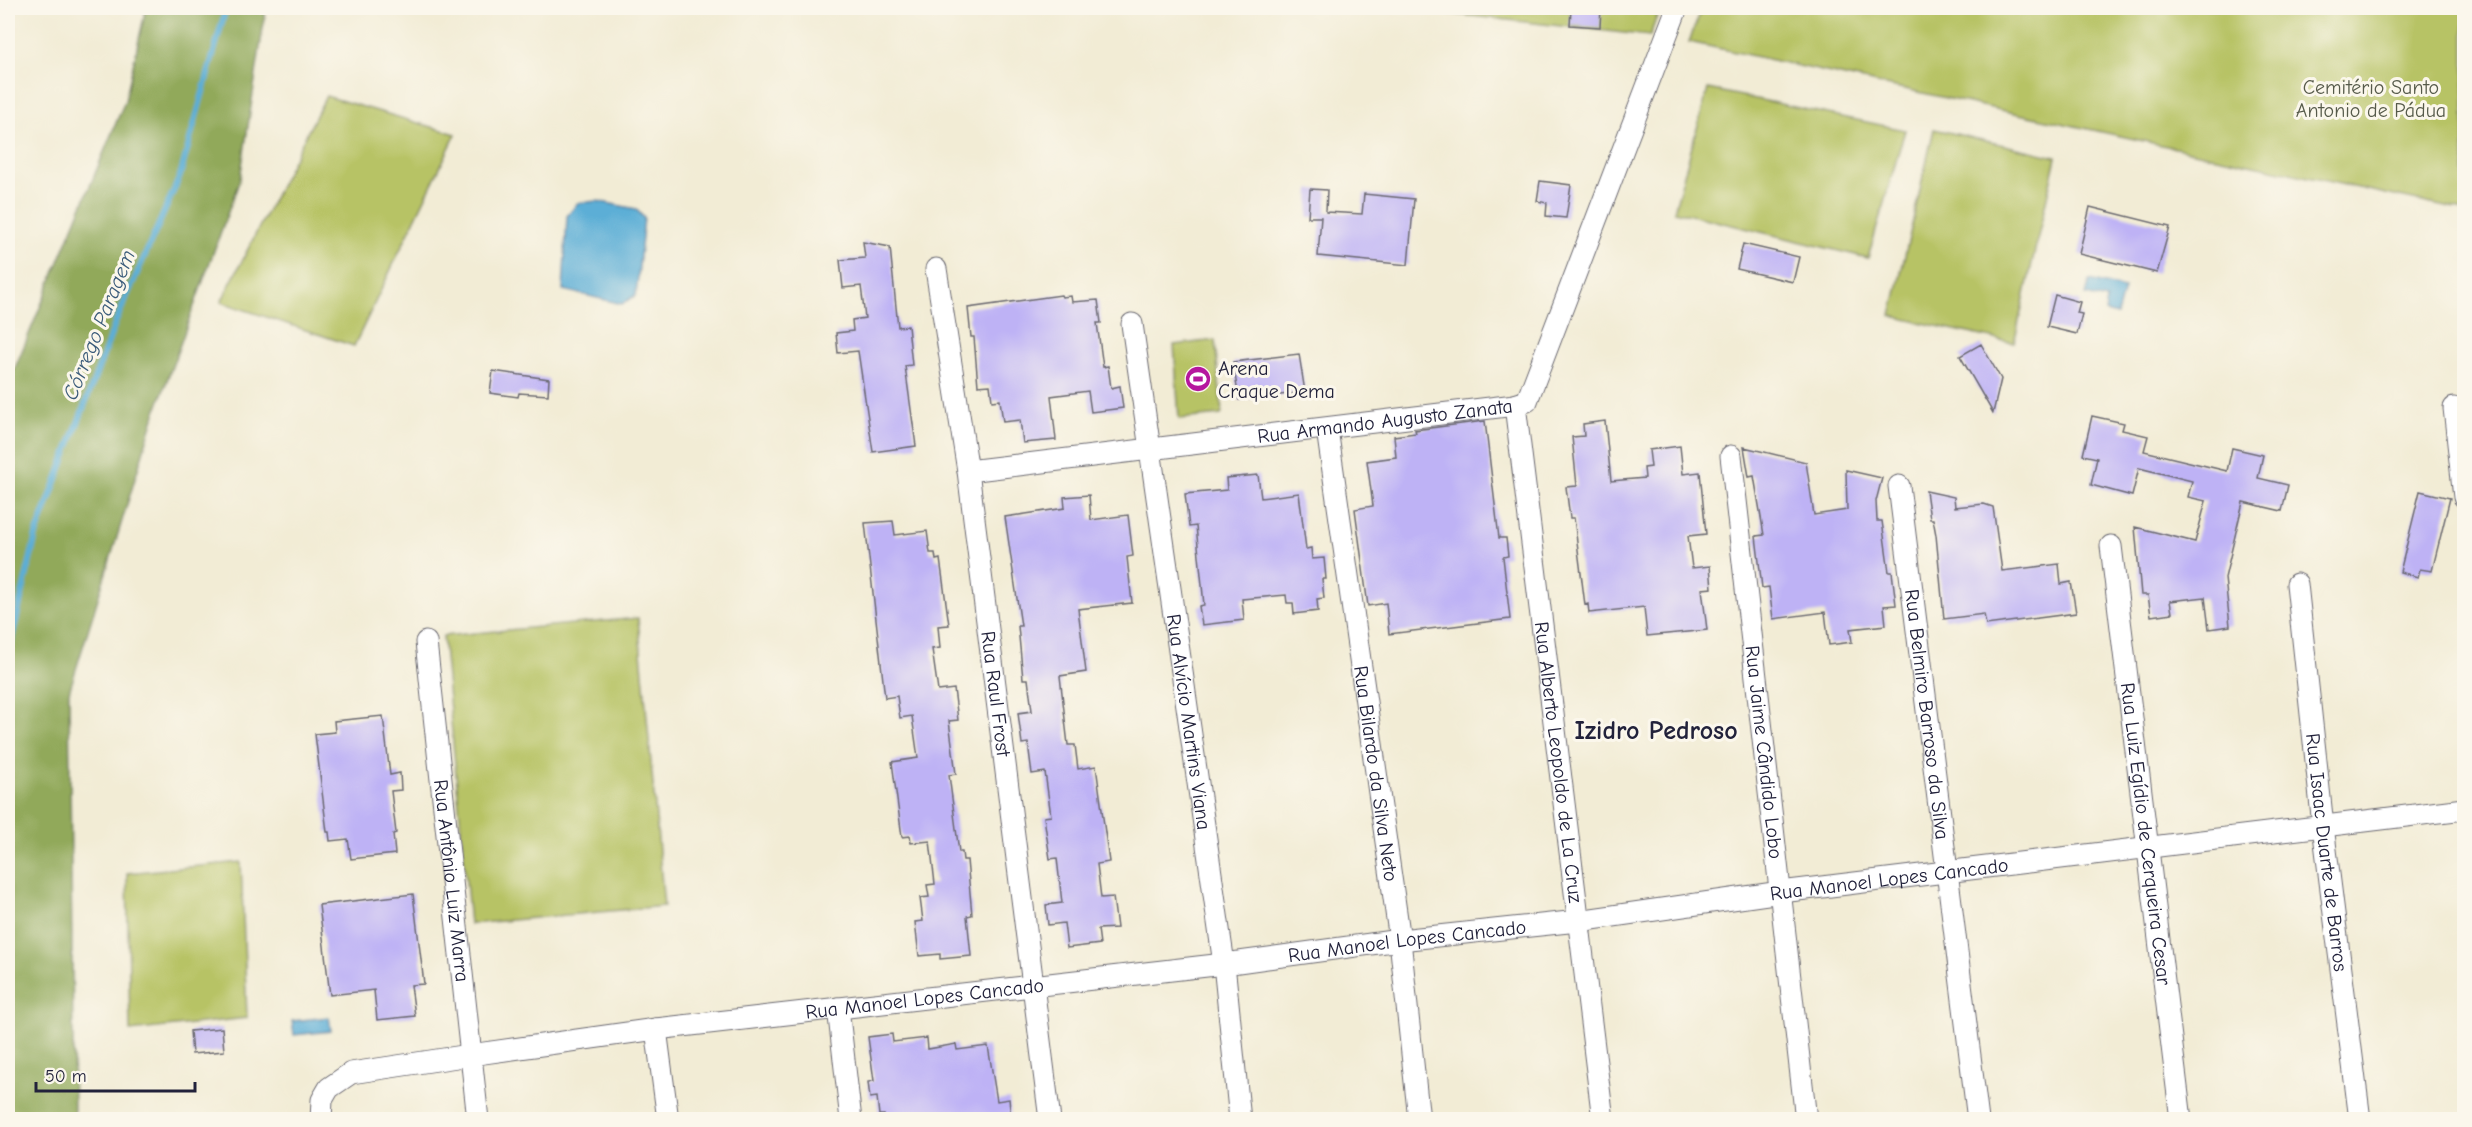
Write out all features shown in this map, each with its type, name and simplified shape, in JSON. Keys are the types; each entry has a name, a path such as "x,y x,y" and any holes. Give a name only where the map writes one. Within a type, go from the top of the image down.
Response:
{"street":[{"name":"Rua Armando Augusto Zanata","path":"968,471 1327,429 1515,405 1527,401 1677,8"},
{"name":"Rua Raul Frost","path":"936,269 968,471 1050,1119"},
{"name":"Rua Alvício Martins Viana","path":"1132,324 1224,964 1240,1119"},
{"name":"Rua Alberto Leopoldo de La Cruz","path":"1515,405 1603,1119"},
{"path":"2454,408 2464,497"},
{"name":"Rua Bilardo da Silva Neto","path":"1327,429 1400,940 1419,1119"},
{"name":"Rua Jaime Cândido Lobo","path":"1731,456 1806,1119"},
{"name":"Rua Belmiro Barroso da Silva","path":"1899,486 1978,1119"},
{"name":"Rua Luiz Egídio de Cerqueira Cesar","path":"2111,546 2181,1119"},
{"name":"Rua Isaac Duarte de Barros","path":"2297,584 2323,826 2360,1119"},
{"name":"Rua Antônio Luiz Marra","path":"426,642 478,1119"},
{"name":"Rua Manoel Lopes Cancado","path":"321,1119 322,1100 329,1088 351,1073 470,1055 656,1029 1033,987 1400,940 1578,921 1780,892 2464,809"},
{"path":"838,1008 851,1119"},
{"path":"656,1029 668,1119"}],"green space":[{"path":"146,8 266,8 240,179 156,411 69,692 74,1119 8,1119 8,385 125,101"},
{"path":"1400,8 1660,8 1650,36"},
{"name":"Cemitério Santo Antonio de Pádua","path":"1702,8 2464,8 2464,211 1689,42"},
{"path":"1708,89 1905,130 1868,258 1674,211"},
{"path":"326,96 456,134 354,346 221,302"},
{"path":"1934,129 2056,157 2014,343 1891,316"},
{"name":"Arena Craque Dema","path":"1215,340 1222,413 1221,415 1179,419 1174,345"},
{"path":"638,618 664,906 470,924 443,636"},
{"path":"241,862 247,1018 130,1031 127,873"}],"water":[{"path":"597,201 636,209 644,218 636,295 622,304 563,290 567,216 578,203"},
{"path":"2090,280 2124,289 2117,315 2105,312 2107,300 2086,295"},
{"path":"329,1017 331,1031 294,1035 292,1021"}],"building":[{"path":"1571,8 1601,8 1600,27 1570,25"},
{"path":"1540,181 1571,185 1566,218 1546,216 1547,203 1537,201"},
{"path":"1310,189 1327,190 1326,212 1362,214 1364,194 1414,199 1408,265 1318,256 1321,217 1308,217"},
{"path":"2090,207 2170,227 2157,273 2079,254"},
{"path":"863,242 890,247 898,327 908,326 912,365 905,366 916,446 873,452 858,351 838,353 836,333 853,331 852,320 865,318 861,286 843,288 840,260 865,258"},
{"path":"1743,244 1799,257 1793,282 1737,269"},
{"path":"1061,295 1062,297 1071,296 1072,302 1098,300 1101,323 1097,323 1103,367 1108,366 1111,388 1120,386 1123,408 1091,412 1088,391 1051,396 1056,440 1023,443 1020,420 1003,422 1000,400 992,401 990,385 978,386 974,337 971,337 968,308"},
{"path":"2055,295 2080,302 2077,313 2082,314 2077,334 2047,327"},
{"path":"1981,344 2001,379 1993,413 1960,356"},
{"path":"1299,354 1305,392 1239,400 1233,362"},
{"path":"493,371 549,379 548,395 519,393 518,397 490,393"},
{"path":"2092,416 2124,423 2122,430 2148,436 2144,451 2227,471 2232,448 2263,455 2258,478 2288,485 2282,511 2243,502 2225,578 2230,626 2209,629 2205,597 2170,601 2172,613 2151,616 2148,595 2141,595 2135,527 2195,542 2206,501 2188,497 2192,481 2139,468 2132,496 2091,485 2097,458 2083,455"},
{"path":"1485,421 1499,538 1506,538 1508,556 1503,557 1510,619 1389,634 1386,603 1368,606 1355,509 1373,506 1367,461 1396,457 1394,436 1416,433 1415,430"},
{"path":"1605,421 1611,481 1645,478 1644,468 1651,467 1649,450 1680,446 1683,474 1700,472 1706,534 1688,536 1692,568 1710,566 1712,588 1702,589 1707,630 1647,636 1644,607 1589,613 1588,604 1585,605 1574,518 1570,518 1566,487 1577,486 1572,437 1584,436 1583,424"},
{"path":"1744,447 1806,462 1814,515 1847,510 1846,470 1882,478 1876,501 1877,521 1882,521 1896,605 1884,606 1886,625 1850,629 1852,642 1829,645 1825,612 1773,619 1769,587 1762,588 1756,536 1764,535 1754,476 1749,477"},
{"path":"1258,475 1261,498 1299,493 1306,549 1311,548 1312,559 1324,558 1326,579 1322,579 1324,598 1317,599 1318,611 1294,614 1293,603 1287,603 1286,595 1242,599 1244,620 1202,625 1199,606 1204,605 1196,526 1189,527 1185,494 1227,490 1226,478"},
{"path":"1926,491 1954,497 1955,507 1984,504 1993,507 2002,571 2059,564 2061,584 2071,582 2076,613 1986,625 1984,614 1944,619 1936,535 1933,519 1930,519"},
{"path":"2420,491 2450,498 2432,571 2420,569 2418,577 2400,572"},
{"path":"1089,495 1091,520 1128,515 1133,556 1127,557 1132,603 1078,609 1086,672 1060,676 1068,745 1075,745 1078,769 1096,766 1109,862 1097,864 1101,898 1113,897 1117,928 1098,929 1100,944 1067,948 1064,923 1048,925 1046,905 1062,903 1057,858 1050,859 1044,817 1051,816 1045,772 1032,774 1028,743 1022,744 1018,713 1032,711 1028,679 1023,679 1018,626 1021,626 1005,517 1065,508 1064,497"},
{"path":"893,521 895,535 927,531 930,553 935,553 936,560 940,559 949,625 938,626 940,648 932,649 938,691 954,689 958,720 949,721 956,774 949,775 959,852 962,852 963,860 967,860 972,915 967,916 971,956 940,959 940,954 919,956 915,922 923,921 920,898 929,897 927,885 935,884 930,841 911,843 910,836 902,837 892,762 918,758 912,716 900,718 897,696 885,698 865,523"},
{"path":"383,716 390,775 400,773 401,790 391,791 396,833 393,834 395,854 351,859 348,839 330,841 329,832 327,832 315,734 335,732 334,721"},
{"path":"413,894 424,984 411,985 415,1016 377,1020 374,990 330,995 319,905"},
{"path":"222,1028 224,1051 192,1054 190,1031"},
{"path":"892,1034 893,1042 927,1038 928,1049 956,1044 957,1050 988,1046 997,1101 1009,1099 1011,1119 884,1119 884,1115 879,1115 877,1097 870,1098 868,1082 874,1081 868,1037"}],"waterway":[{"name":"Córrego Paragem","path":"8,655 36,535 116,321 180,176 226,8"}],"place":[{"name":"Arena Craque Dema","path":"1198,379"}],"district":[{"name":"Izidro Pedroso","path":"1656,730"}]}
